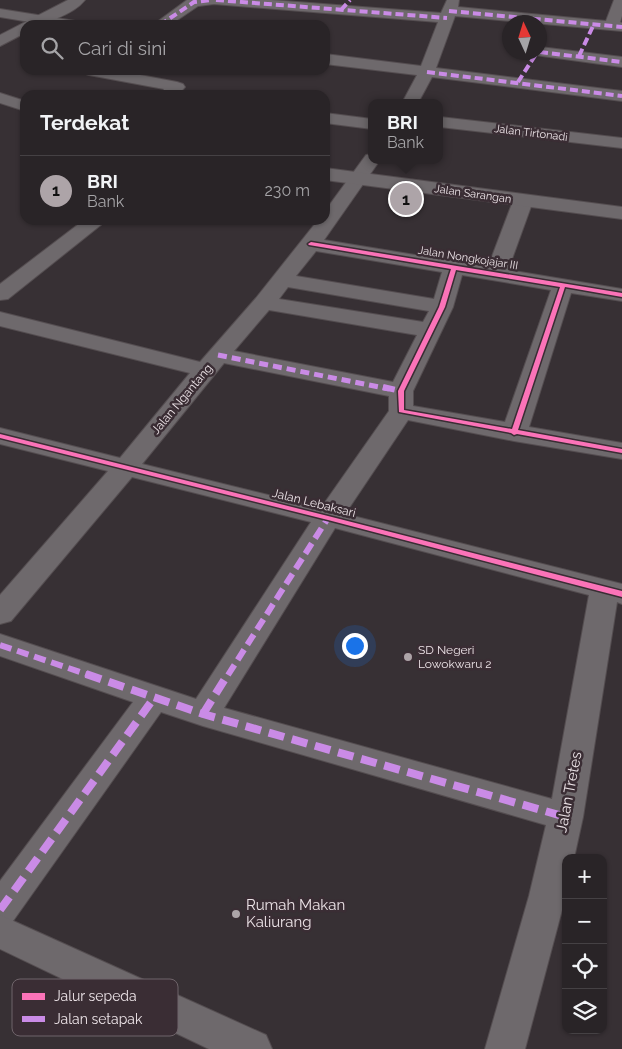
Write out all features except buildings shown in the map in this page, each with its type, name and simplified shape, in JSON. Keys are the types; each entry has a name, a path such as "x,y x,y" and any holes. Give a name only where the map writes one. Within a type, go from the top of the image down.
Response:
{"street":[{"path":"46,20 78,0"},
{"path":"167,20 194,2 212,0"},
{"path":"216,0 450,10 616,26 621,0"},
{"path":"412,99 427,72 450,10"},
{"path":"0,13 38,20"},
{"path":"579,56 594,24"},
{"path":"0,42 20,30"},
{"path":"0,50 20,40"},
{"path":"547,54 622,62"},
{"path":"330,60 622,96"},
{"path":"518,82 533,60"},
{"path":"115,75 177,87 174,90"},
{"path":"0,98 20,104"},
{"path":"330,119 368,123"},
{"name":"Jalan Tirtonadi","path":"443,122 622,143"},
{"name":"Jalan Ngantang","path":"330,217 368,164"},
{"name":"Jalan Sarangan","path":"330,175 622,213"},
{"path":"496,274 523,201"},
{"path":"0,294 90,225"},
{"name":"Jalan Ngantang","path":"0,614 126,467 211,363 264,303 324,225"},
{"name":"Jalan Nongkojajar III","path":"311,244 622,295"},
{"path":"204,714 401,401 442,307 454,267"},
{"path":"282,280 442,307"},
{"path":"514,433 563,285"},
{"path":"264,303 403,327 431,330"},
{"path":"0,319 401,401 514,433 622,451"},
{"name":"Jalan Lebaksari","path":"0,436 613,592"},
{"name":"Jalan Tretes","path":"505,1049 547,896 566,817 613,592"},
{"path":"0,645 204,714 566,817"},
{"path":"0,910 154,698"},
{"path":"0,931 103,979"},
{"path":"178,1014 252,1049"}],"marked path":[{"path":"167,20 194,2 211,0"},
{"path":"216,0 447,18"},
{"path":"341,10 350,0"},
{"path":"449,11 622,27"},
{"path":"579,56 594,24"},
{"path":"547,53 622,62"},
{"path":"518,82 532,60"},
{"path":"427,72 622,96"},
{"path":"218,355 401,391"},
{"path":"203,714 328,518"},
{"path":"0,645 203,714 566,817"},
{"path":"0,910 154,698"}],"cycle path":[{"path":"311,244 622,295"},
{"path":"454,267 442,307 401,391 401,411 622,451"},
{"path":"514,433 563,285"},
{"path":"0,436 622,594"}],"place":[{"name":"BRI","path":"406,199"},
{"name":"SD Negeri Lowokwaru 2","path":"408,657"},
{"name":"Rumah Makan Kaliurang","path":"236,914"}]}
